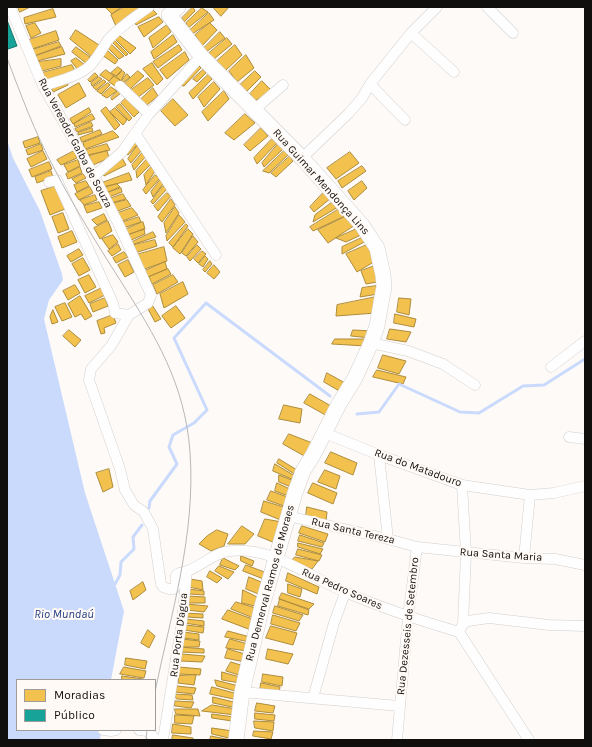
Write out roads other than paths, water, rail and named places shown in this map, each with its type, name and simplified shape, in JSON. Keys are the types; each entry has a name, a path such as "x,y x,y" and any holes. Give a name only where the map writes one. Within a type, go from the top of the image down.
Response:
{"street":[{"name":"Rua Vereador Galba de Souza","path":"10,7 43,86 94,176 151,294 148,302 129,315"},
{"path":"43,86 85,70 112,36 149,7"},
{"path":"302,158 348,114 366,93 370,84 411,33 437,7"},
{"path":"487,7 513,33"},
{"name":"Rua Guimar Mendonça Lins","path":"170,10 201,56 302,158 362,225 377,248 382,267 384,286 377,326 364,361 339,404 325,433"},
{"path":"411,33 454,72"},
{"path":"94,176 122,152 149,114 201,56"},
{"path":"370,84 405,120"},
{"path":"254,110 283,85"},
{"path":"120,86 149,114"},
{"path":"135,133 216,256"},
{"path":"50,182 57,180 113,303 115,313 129,315 111,346 91,369 89,380 120,469 125,490 134,505 144,512 153,529 161,584 163,587 174,589 176,585 176,575 187,572"},
{"path":"551,367 585,341"},
{"path":"371,343 408,351 443,364 475,385"},
{"name":"Rua do Matadouro","path":"325,433 379,455 462,485 530,495 554,493 585,486"},
{"name":"Rua Demerval Ramos de Moraes","path":"236,740 242,692 262,606 288,516 303,471 325,433"},
{"path":"569,437 585,439"},
{"path":"379,455 388,539"},
{"path":"462,485 466,553 461,628 529,740"},
{"path":"524,558 530,495"},
{"name":"Rua Santa Tereza","path":"288,516 417,547"},
{"name":"Rua Santa Maria","path":"417,547 466,553 555,559 585,565"},
{"name":"Rua Dezesseis de Setembro","path":"397,740 408,617 417,547"},
{"name":"Rua Pedro Soares","path":"187,572 224,552 254,551 276,559 345,593 408,617 461,628"},
{"name":"Rua Porta D'agua","path":"163,740 182,621 187,572"},
{"path":"313,698 334,623 345,593"},
{"path":"461,628 468,621 489,618 549,625 585,626"},
{"name":"Rua Dezesseis de Setembro","path":"242,692 399,706"},
{"path":"147,731 157,740"}],"water":[{"name":"Rio Mundaú","path":"7,140 13,158 40,211 62,274 63,280 49,300 44,319 85,493 124,611 111,679 16,679 16,731 101,731 100,740 7,740"}],"waterway":[{"path":"149,508 150,501 177,464 169,447 173,435 194,423 207,410 174,338 206,303 330,396"},
{"path":"357,414 379,412 399,384 460,412 479,413 523,386 544,385 585,359"},
{"path":"115,584 120,575 121,562 134,549 133,537 142,525"}],"tram line":[{"path":"7,58 47,155 94,239 157,342 167,362 182,404 190,452 191,483 189,513 181,574 156,688"},
{"path":"146,740 147,731"}]}
